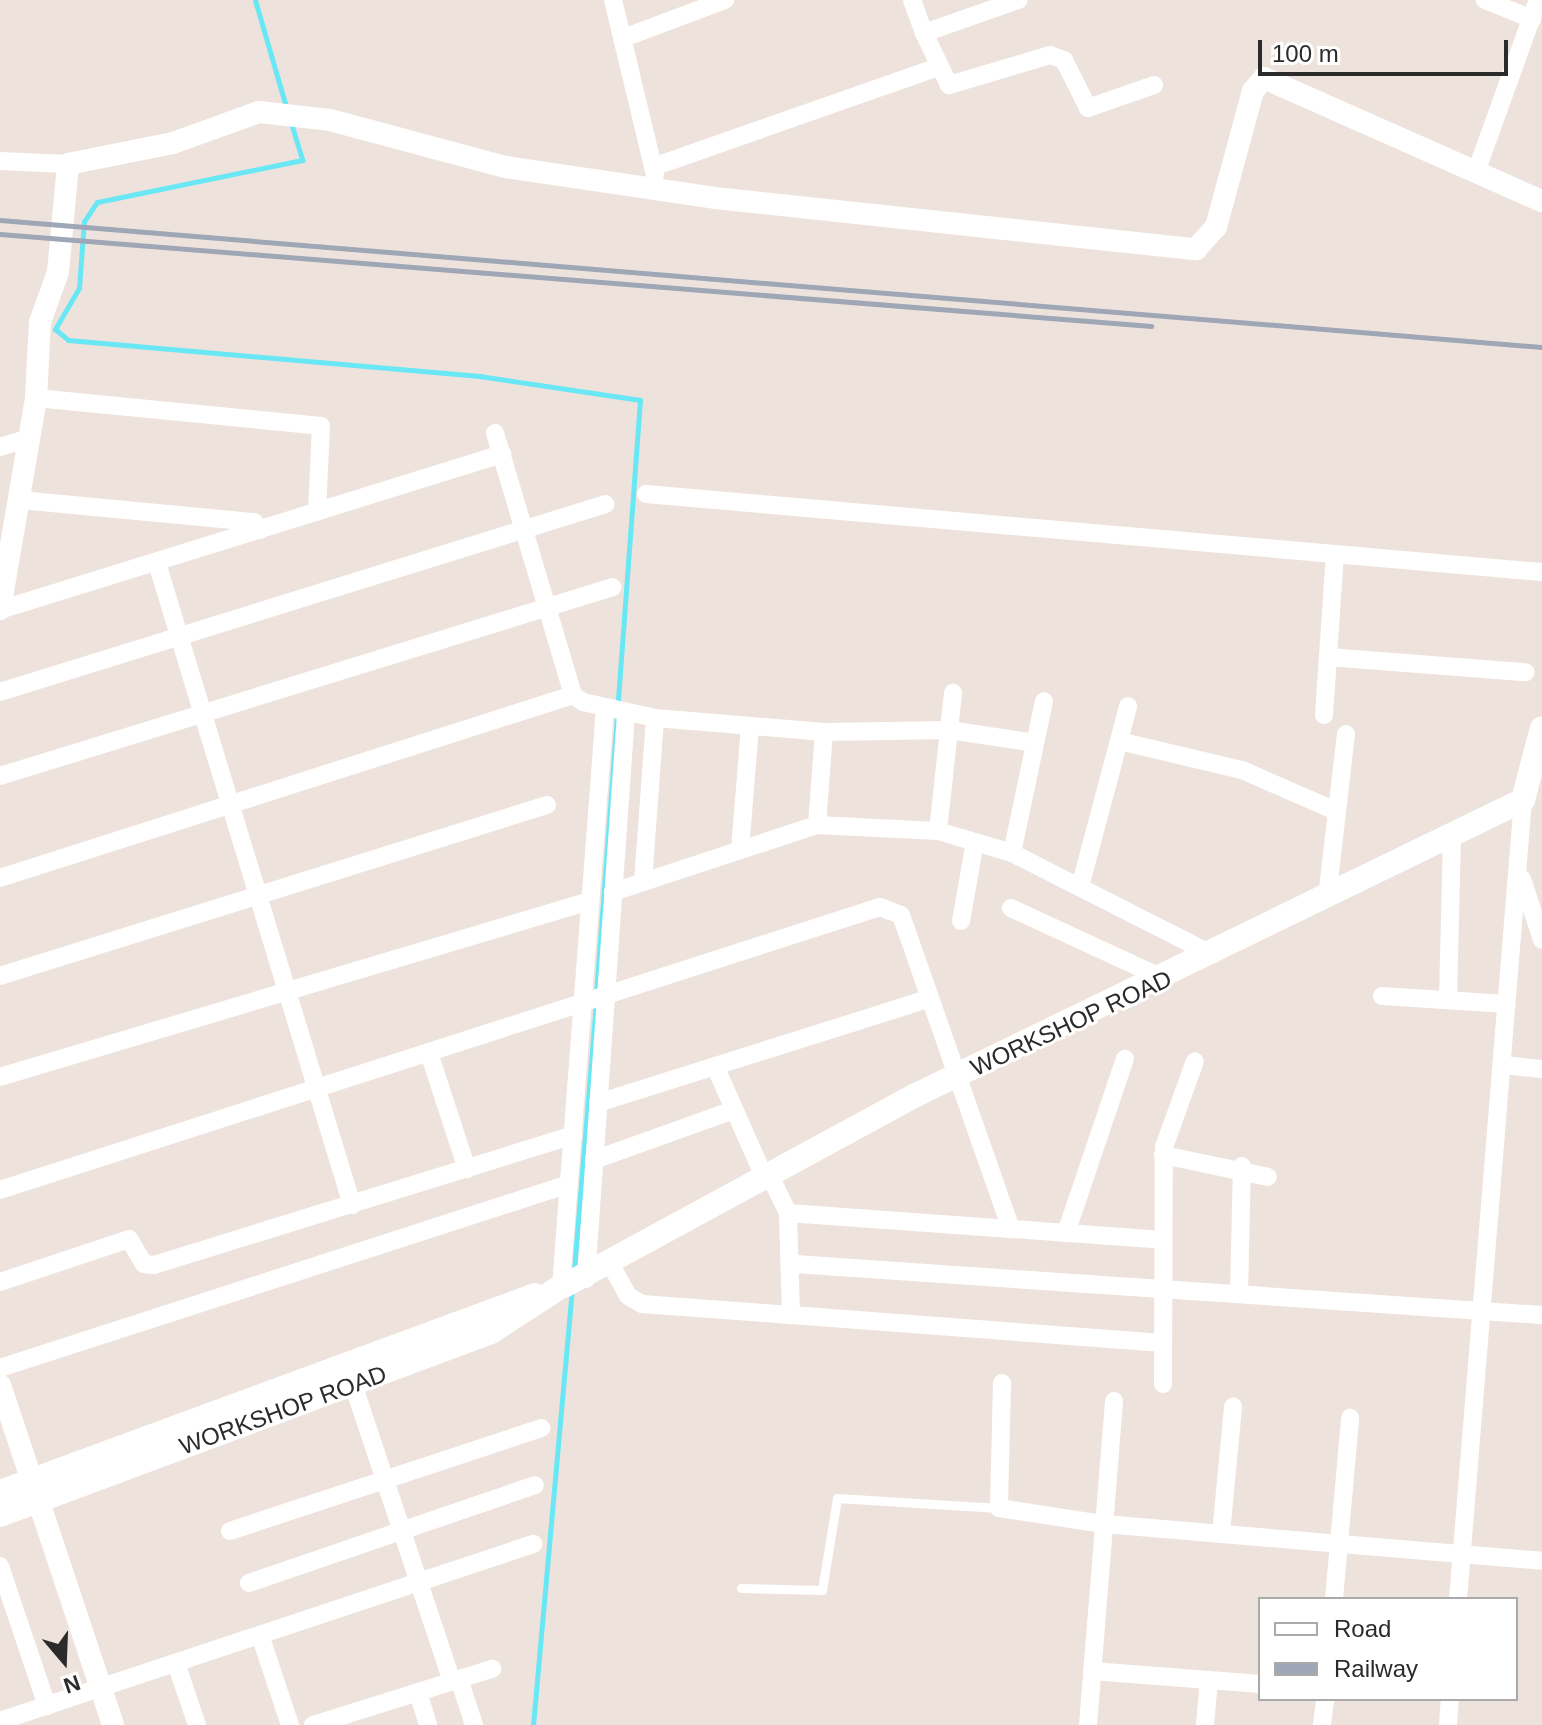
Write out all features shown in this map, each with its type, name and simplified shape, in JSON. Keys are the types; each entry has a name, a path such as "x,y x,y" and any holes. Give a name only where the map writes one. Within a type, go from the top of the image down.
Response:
{"main road":[{"path":"1523,800 1542,728"},
{"name":"WORKSHOP ROAD","path":"0,1515 36,1490 570,1284 611,1265 954,1077 1165,979 1523,800"},
{"name":"WORKSHOP ROAD","path":"0,1492 36,1490 353,1384 491,1332 570,1284"}],"street":[{"path":"613,0 626,37 658,190"},
{"path":"626,37 725,0"},
{"path":"912,0 943,82 963,84 1059,55 1088,108 1154,85"},
{"path":"924,33 1018,0"},
{"path":"1485,0 1534,30"},
{"path":"1476,172 1534,30 1538,0"},
{"path":"653,167 936,68"},
{"path":"0,161 68,164 173,143 272,111 506,167 658,190 1196,249 1216,227 1253,91 1264,78 1542,201"},
{"path":"68,164 58,272 40,322 36,398 0,609 502,454"},
{"path":"36,398 321,426 317,512"},
{"path":"495,433 573,695"},
{"path":"0,447 29,438"},
{"path":"646,494 1542,572"},
{"path":"20,500 254,522 260,530"},
{"path":"0,692 181,641 606,504"},
{"path":"1324,715 1335,554"},
{"path":"157,563 352,1205"},
{"path":"0,776 204,716 613,587"},
{"path":"1328,657 1525,672"},
{"path":"938,831 953,693"},
{"path":"0,878 573,695 616,712 655,718 824,732 949,730 1035,743"},
{"path":"1012,853 1044,701"},
{"path":"1080,887 1128,706"},
{"path":"570,1284 569,1184 573,1135 613,892 616,712"},
{"path":"570,1284 594,1160 598,1103 590,901 616,712"},
{"path":"643,882 655,718"},
{"path":"740,850 750,726"},
{"path":"817,825 824,732"},
{"path":"1327,898 1346,734"},
{"path":"1119,741 1242,770 1336,811"},
{"path":"1458,1597 1523,800"},
{"path":"0,976 259,898 547,805"},
{"path":"613,892 817,825 938,831 1012,853 1213,955"},
{"path":"1448,999 1452,835"},
{"path":"961,921 975,842"},
{"path":"1518,860 1542,940"},
{"path":"0,1077 590,901"},
{"path":"0,1190 594,1004 880,907 901,915 954,1077 1011,1229"},
{"path":"1011,908 1165,979"},
{"path":"1382,996 1507,1004"},
{"path":"598,1103 928,999"},
{"path":"430,1056 467,1169"},
{"path":"1066,1233 1125,1059"},
{"path":"1163,1384 1163,1155 1195,1061"},
{"path":"1502,1065 1542,1069"},
{"path":"715,1066 767,1178 788,1213 795,1264 791,1315"},
{"path":"594,1160 734,1110"},
{"path":"0,1282 129,1239 144,1264 154,1265 573,1135"},
{"path":"1163,1155 1242,1166 1268,1177"},
{"path":"1239,1294 1242,1166"},
{"path":"0,1368 569,1184"},
{"path":"788,1213 1163,1240"},
{"path":"795,1264 1542,1315"},
{"path":"611,1265 628,1296 642,1304 1163,1343"},
{"path":"1002,1383 999,1508 1104,1524 1542,1561"},
{"path":"353,1384 419,1582 474,1725"},
{"path":"0,1385 113,1725"},
{"path":"1088,1725 1114,1401"},
{"path":"1221,1534 1233,1407"},
{"path":"1334,1597 1350,1418"},
{"path":"230,1531 541,1428"},
{"path":"249,1583 535,1485"},
{"path":"0,1721 27,1719 47,1706 100,1686 533,1544"},
{"path":"0,1566 47,1706"},
{"path":"260,1635 290,1725"},
{"path":"176,1663 197,1725"},
{"path":"313,1725 371,1716 418,1692 492,1669"},
{"path":"1092,1671 1258,1684"},
{"path":"1205,1725 1209,1680"},
{"path":"418,1692 428,1725"},
{"path":"1322,1725 1325,1701"},
{"path":"1448,1725 1450,1701"}],"lane":[{"path":"741,1588 822,1590 837,1498 999,1508"}],"waterway":[{"path":"255,0 287,110"},
{"path":"291,123 302,160 97,202 84,221 79,288 55,329 68,340 479,376 640,400 618,703"},
{"path":"596,995 617,713"},
{"path":"574,1270 596,1005"},
{"path":"533,1725 572,1292"}],"railway":[{"path":"0,220 1542,347"},
{"path":"0,234 1151,326"}]}
